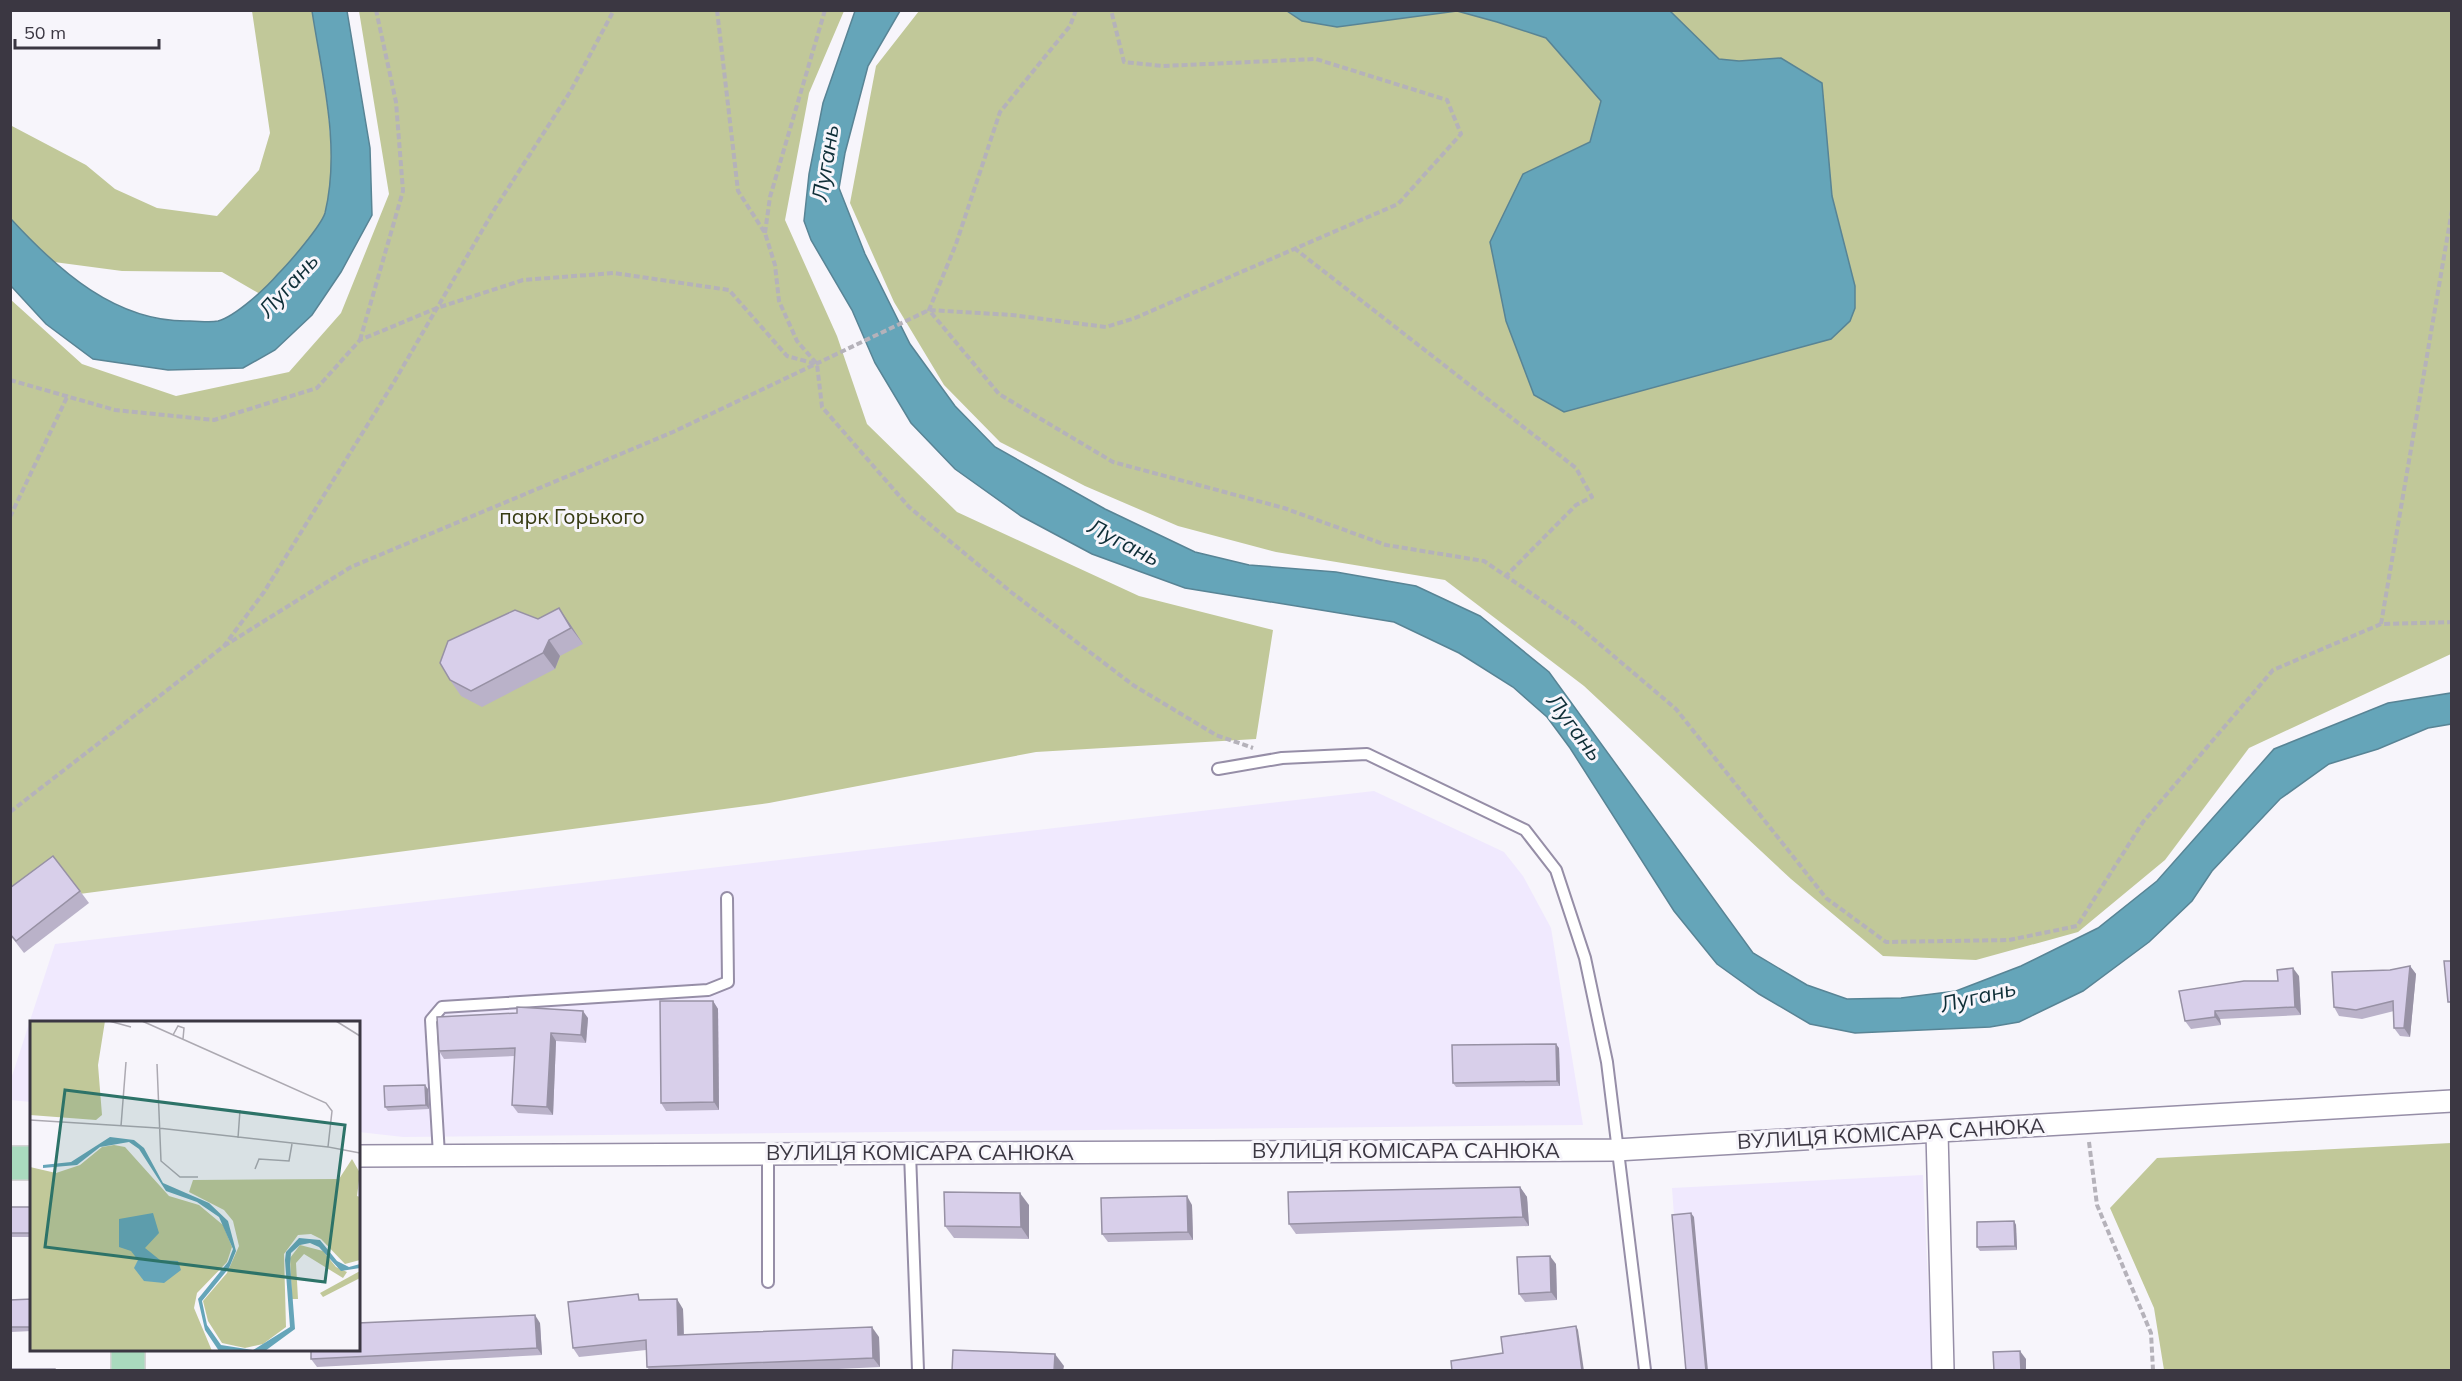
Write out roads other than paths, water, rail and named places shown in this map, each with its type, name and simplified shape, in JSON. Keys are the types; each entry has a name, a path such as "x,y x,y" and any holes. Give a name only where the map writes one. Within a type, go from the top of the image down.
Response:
{"main road":[{"path":"10,1163 30,1163"},
{"path":"128,1351 128,1371"}],"street":[{"name":"ВУЛИЦЯ КОМІСАРА САНЮКА","path":"360,1156 1616,1150 2451,1101"},
{"path":"1936,1132 1942,1371"}],"lane":[{"path":"1218,769 1282,758 1367,754 1526,830 1556,870 1585,958 1607,1062 1616,1150 1645,1371"},
{"path":"439,1155 432,1020 442,1007 708,990 728,982 727,898"},
{"path":"910,1153 918,1371"},
{"path":"768,1154 768,1282"}],"water":[{"name":"Лугань","path":"312,11 347,11 370,148 372,215 341,272 312,315 275,350 243,368 168,370 93,359 46,324 11,286 11,219 48,257 90,290 137,313 163,319 215,322 242,308 297,253 325,213 331,163 331,137"},
{"name":"Лугань","path":"855,11 900,11 868,66 845,153 839,188 865,254 910,344 955,406 995,447 1105,509 1195,552 1249,565 1336,572 1416,586 1480,616 1549,672 1753,953 1807,985 1847,999 1901,998 1956,991 2021,966 2098,928 2157,881 2274,749 2388,703 2451,693 2451,724 2428,728 2378,749 2329,764 2280,799 2212,871 2192,901 2149,942 2083,991 2019,1022 1990,1027 1855,1033 1810,1024 1759,994 1717,964 1674,911 1570,748 1547,717 1513,687 1459,653 1394,622 1185,588 1092,554 1021,516 955,469 911,423 875,363 852,310 811,240 804,221 809,174 823,103"},
{"path":"1287,11 1457,11 1337,27 1302,21"},
{"path":"1457,11 1670,11 1719,59 1739,61 1781,58 1822,83 1832,196 1855,286 1855,308 1850,321 1831,339 1564,412 1534,395 1506,321 1490,242 1523,174 1590,142 1601,101 1546,38"}],"park label":[{"name":"парк Горького","path":"572,517"}]}
